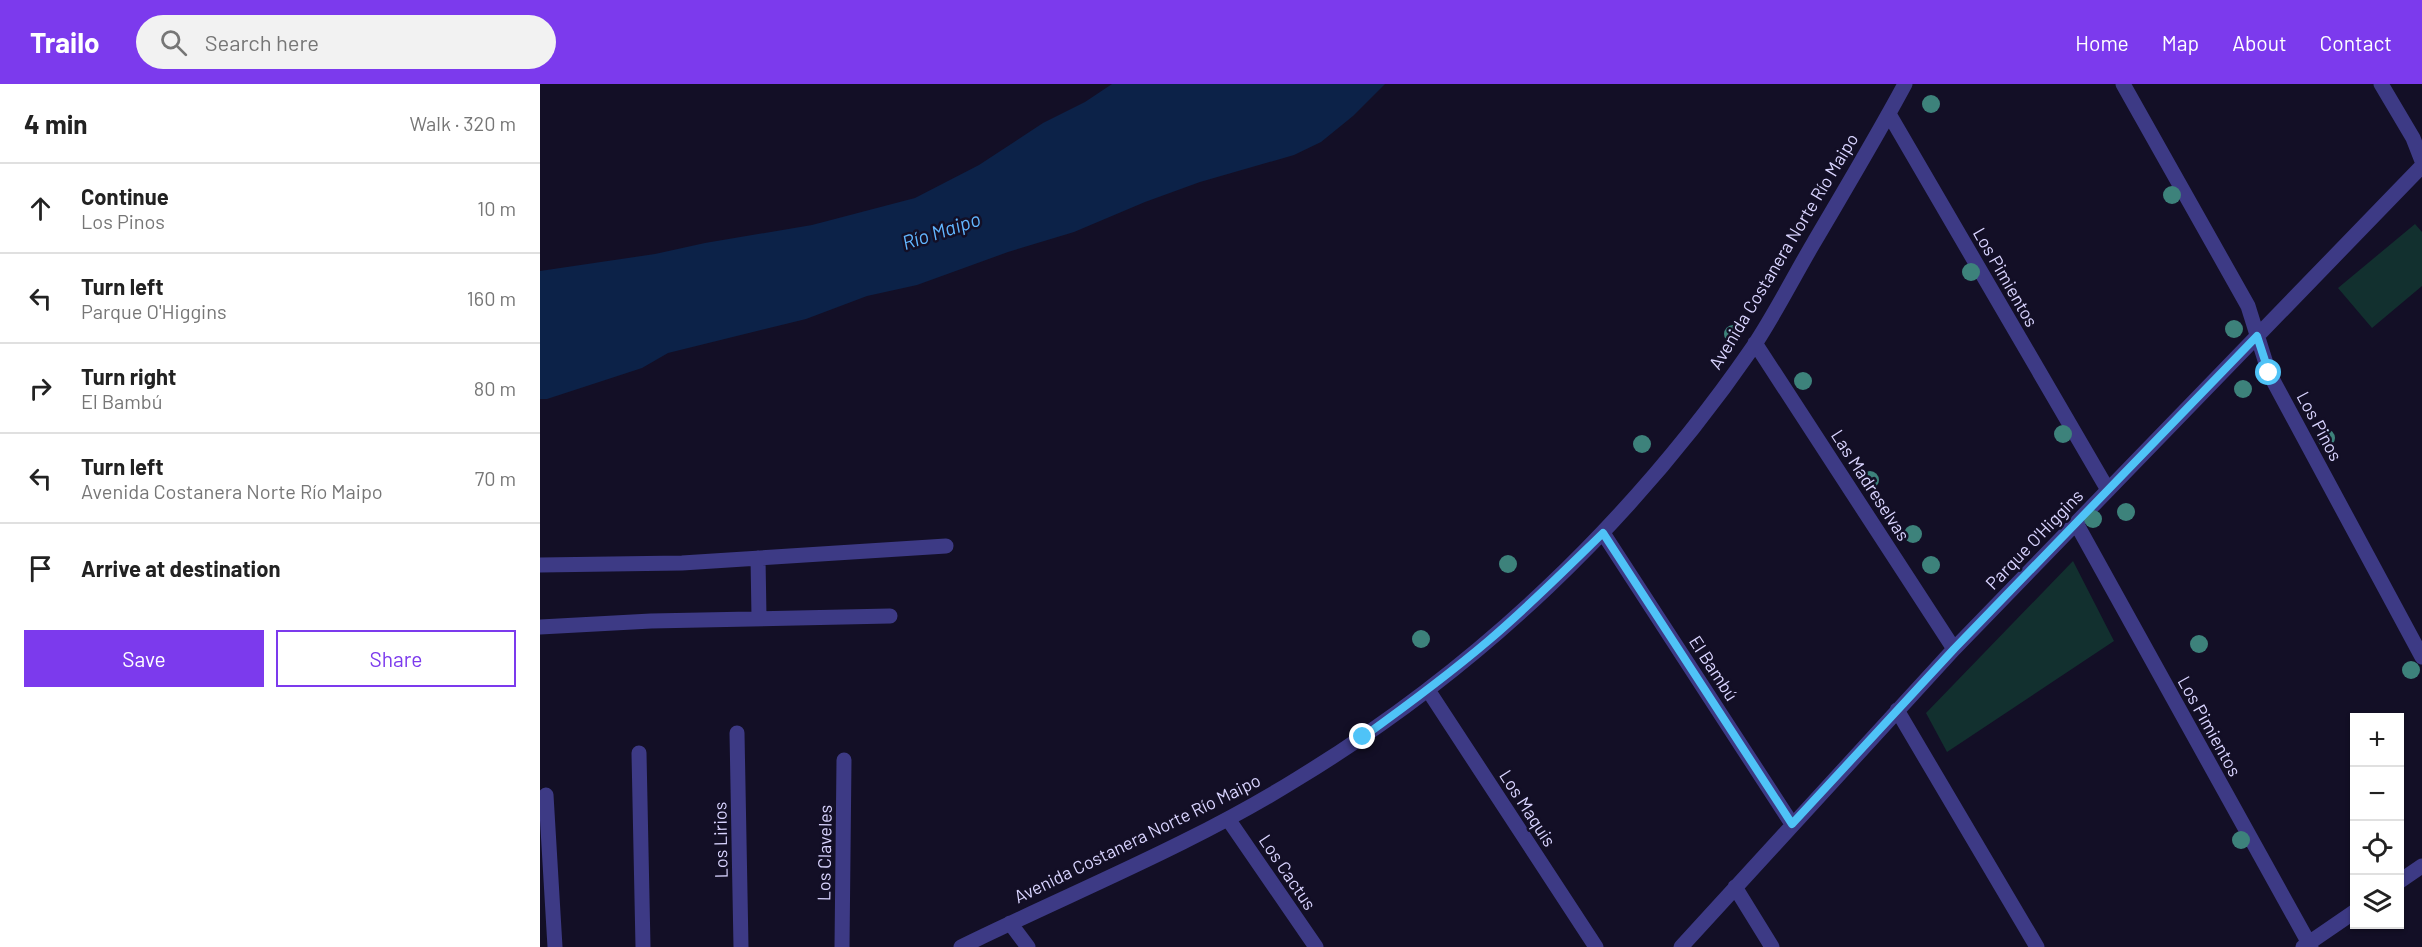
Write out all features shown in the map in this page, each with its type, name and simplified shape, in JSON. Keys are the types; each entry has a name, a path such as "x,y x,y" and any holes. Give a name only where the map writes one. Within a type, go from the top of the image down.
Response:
{"street":[{"name":"Avenida Costanera Norte Río Maipo","path":"961,947 1228,819 1335,755 1428,690 1530,603 1603,533 1657,472 1693,428 1755,343 1905,84"},
{"name":"Los Pinos","path":"2123,84 2248,306 2269,373 2422,657"},
{"path":"2381,84 2413,138 2422,161"},
{"name":"Los Pimientos","path":"1889,114 2108,490"},
{"name":"Parque O'Higgins","path":"1681,947 1954,649 2422,166"},
{"name":"Las Madreselvas","path":"1755,343 1954,649"},
{"name":"Los Pimientos","path":"2076,524 2308,946"},
{"name":"El Bambú","path":"1603,533 1792,824"},
{"path":"540,565 682,563 946,546"},
{"path":"758,558 759,617"},
{"path":"540,627 759,617 793,619 890,615"},
{"name":"Los Maquis","path":"1428,690 1596,947"},
{"path":"1897,710 2037,947"},
{"name":"Los Lirios","path":"737,733 741,947"},
{"path":"639,753 643,947"},
{"name":"Los Claveles","path":"842,947 844,760"},
{"path":"546,795 555,947"},
{"name":"Los Cactus","path":"1228,819 1316,947"},
{"path":"2404,878 2422,866"},
{"path":"1735,887 1772,947"},
{"path":"2308,946 2350,916"},
{"path":"1010,923 1028,947"}],"green space":[{"path":"2415,224 2422,232 2422,286 2372,328 2338,288"},
{"path":"2073,561 2114,641 1947,752 1926,713"}],"water":[{"name":"Río Maipo","path":"1112,84 1385,84 1353,116 1321,142 1294,155 1200,182 1074,232 1008,252 917,285 867,296 806,319 668,353 642,368 547,399 540,399 540,271 655,254 812,225 915,198 979,165 1043,123 1085,102"}],"route":[{"path":"1363,737 1428,690 1488,641 1603,533 1792,824 1954,649 2257,336 2269,373"}]}
